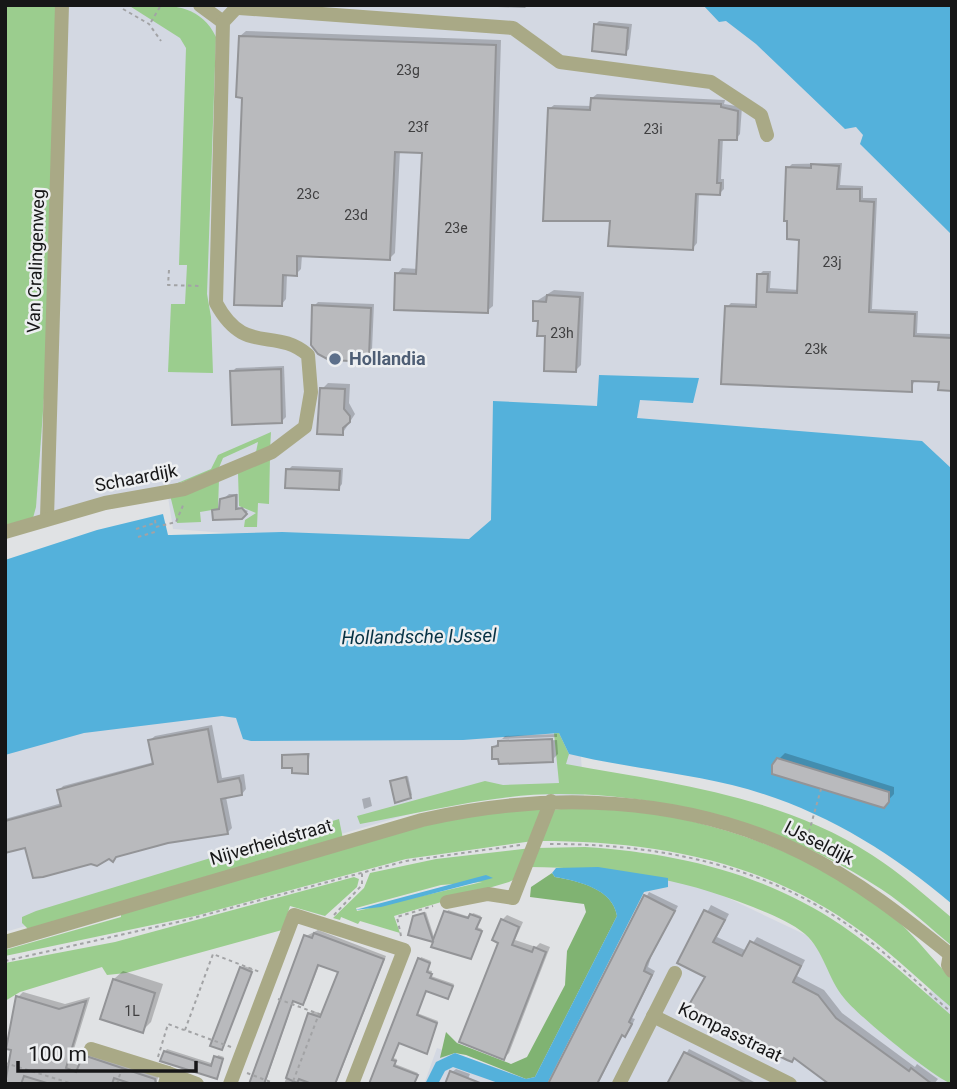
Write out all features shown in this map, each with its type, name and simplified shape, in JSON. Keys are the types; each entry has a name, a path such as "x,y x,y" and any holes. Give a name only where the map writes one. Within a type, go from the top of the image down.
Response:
{"street":[{"name":"Van Cralingenweg","path":"47,518 62,5"},
{"path":"200,5 223,22 239,7 513,28 560,62 710,82 761,115 767,135"},
{"name":"Schaardijk","path":"5,532 105,503 184,489 272,452 305,427 311,391 308,355 288,343 253,340 225,320 216,303 223,22"},
{"path":"447,902 488,894 513,898 551,801"},
{"name":"Nijverheidstraat","path":"5,942 422,820 492,806 551,801 649,808"},
{"name":"IJsseldijk","path":"649,808 719,822 803,853 875,897 951,955"},
{"path":"230,1084 294,915 400,948 352,1084"},
{"path":"951,955 948,965 952,971"},
{"name":"Kompasstraat","path":"619,1084 675,973"},
{"name":"Kompasstraat","path":"653,1016 790,1084"},
{"path":"92,1049 162,1075 197,1084"}],"path":[{"path":"149,24 161,5"},
{"path":"122,9 149,24 161,41"},
{"path":"169,270 169,285 207,286"},
{"path":"136,529 155,523 176,522 184,506 184,489"},
{"path":"155,523 159,538"},
{"path":"138,537 158,531"},
{"path":"803,853 821,789"},
{"path":"324,924 362,885 362,871"},
{"path":"400,948 402,935 397,917 447,902"},
{"path":"185,1030 213,954 270,976"},
{"path":"264,993 319,1014 293,1083"},
{"path":"162,1075 168,1024 242,1051"},
{"path":"5,1063 73,1084"},
{"path":"236,1069 276,1084"}],"shaded area":[{"path":"5,5 751,5 952,205 952,491 499,528 471,551 173,529 168,497 163,496 5,533"},
{"path":"164,707 578,716 584,798 492,790 5,932 5,732"},
{"path":"648,870 692,881 806,935 896,1039 952,962 952,1084 424,1084 437,1048 531,1079 598,917"}],"green space":[{"path":"5,5 57,5 45,384 36,507 33,518 5,529"},
{"path":"128,5 167,6 190,11 209,25 216,37 207,294 211,317 213,373 168,372 171,304 185,304 187,265 179,265 186,48 180,38"},
{"path":"271,432 270,450 255,457 258,442 223,458 218,470 168,487 211,469 218,455"},
{"path":"270,457 269,504 258,503 257,527 244,527 245,520 256,513 239,506 238,473"},
{"path":"219,479 218,509 200,512 201,522 177,523 170,495"},
{"path":"554,733 559,733 569,754 566,764 724,794 763,805 837,835 893,869 952,918 952,946 909,909 845,867 768,832 686,808 601,796 534,795 459,804 360,824 357,816 485,781 503,785 559,783"},
{"path":"579,807 664,815 724,830 782,851 838,878 897,920 952,979 952,1008 862,932 787,888 748,872 667,851 625,845 539,841 552,810"},
{"path":"517,809 541,810 533,841 406,859 195,916 5,956 5,950 121,917 121,911 318,852 417,827"},
{"path":"339,819 343,839 28,929 22,923 22,917 36,911"},
{"path":"585,847 653,854 719,869 781,892 841,925 884,957 952,1016 952,1084 913,1059 852,1006 844,998 811,941 787,922 725,896 670,881 588,869 529,867 537,848"},
{"path":"531,848 517,878 394,916 400,933 360,921 358,924 341,917 340,920 333,918 364,888 370,873 436,859","holes":["482,882 357,911 356,908 441,885"]},
{"path":"552,873 555,877 584,884 602,893 609,899 617,916 535,1077 526,1079 466,1055 455,1053 440,1058 446,1032 457,1043 511,1064 527,1057 565,985 567,951 586,912 584,904 530,897 531,887"},
{"path":"354,877 359,879 357,887 325,916 290,906 282,930 126,973 107,975 102,967 20,992 5,1001 5,963 115,942"}],"water":[{"path":"703,5 952,5 952,235 860,144 863,135 856,127 845,129 756,44 726,21 719,22"},
{"name":"Hollandsche IJssel","path":"599,375 699,378 693,403 640,400 637,418 922,441 952,469 952,904 902,865 821,817 732,785 569,754 559,733 463,740 251,741 243,739 236,718 222,716 84,733 5,755 5,560 97,530 163,514 168,535 282,532 469,539 491,520 493,401 597,406"},
{"path":"598,867 668,878 668,887 644,892 547,1084 501,1084 453,1067 445,1071 438,1084 425,1084 436,1062 455,1053 526,1079 535,1077 617,916 609,899 602,893 584,884 555,877 552,873 556,868"},
{"path":"486,875 493,878 381,907 355,910"}],"building":[{"path":"594,24 628,28 626,55 592,51"},
{"path":"239,36 496,45 488,313 394,310 395,273 416,274 422,153 395,152 390,260 297,256 297,276 283,275 282,306 234,305 242,98 236,97"},
{"path":"591,98 721,104 721,107 738,111 737,140 719,140 717,183 721,183 720,195 696,194 693,250 608,246 610,221 543,221 548,108 590,110"},
{"path":"811,164 839,166 837,189 860,189 860,201 874,202 869,312 915,314 914,336 952,338 952,391 938,390 939,382 912,381 912,392 721,384 725,306 756,307 757,274 768,274 767,292 797,293 799,240 787,239 787,221 784,221 786,167 811,168"},
{"path":"547,295 580,297 576,372 544,371 545,336 537,336 538,321 533,321 533,301 546,302"},
{"path":"312,305 371,308 369,356 350,355 350,361 329,360 318,354 311,345"},
{"path":"281,369 282,423 232,425 230,371"},
{"path":"320,388 345,389 344,409 350,416 350,422 343,428 343,435 317,434"},
{"path":"286,469 340,471 339,490 285,488"},
{"path":"236,495 236,509 242,508 247,514 242,519 213,520 212,510 219,509 220,499"},
{"path":"208,729 218,782 239,778 241,784 242,795 221,799 228,834 168,843 116,857 113,862 109,859 97,866 91,864 33,878 25,848 5,853 5,821 61,806 57,790 153,764 148,740"},
{"path":"552,739 553,762 499,764 498,759 492,759 492,747 498,746 498,741"},
{"path":"308,754 308,774 292,773 292,768 282,768 282,755"},
{"path":"777,758 889,792 889,802 884,808 772,774 772,765"},
{"path":"406,777 411,798 395,803 390,781"},
{"path":"644,895 675,911 647,963 644,971 652,975 629,1022 632,1024 625,1037 622,1035 597,1084 548,1084"},
{"path":"704,910 725,920 713,942 742,956 750,941 801,966 793,982 818,995 836,1018 909,1071 911,1068 932,1084 829,1084 794,1058 792,1062 787,1060 686,1010 705,977 677,963"},
{"path":"444,911 468,918 470,914 481,918 476,929 482,931 471,959 431,947 433,942 408,935 413,916 424,913 433,940"},
{"path":"501,919 519,927 512,945 532,952 534,947 546,952 504,1060 459,1042 498,943 492,940"},
{"path":"314,933 384,959 335,1084 312,1084 299,1079 297,1083 286,1078 308,1013 320,1017 338,972 318,965 303,1005 293,1001 264,1084 249,1084 304,935 312,938"},
{"path":"418,958 430,963 427,972 432,974 430,978 453,986 448,999 426,991 417,1015 437,1023 427,1054 399,1043 392,1060 396,1061 394,1066 418,1075 414,1084 369,1084"},
{"path":"240,967 252,972 222,1050 210,1046"},
{"path":"113,979 155,993 143,1033 100,1019"},
{"path":"16,996 59,1009 86,1001 66,1068 76,1072 83,1055 155,1079 156,1084 132,1084 114,1078 112,1084 50,1084 24,1076 21,1084 5,1084 11,1050 6,1049"},
{"path":"164,1051 211,1066 214,1056 223,1059 217,1079 160,1061"},
{"path":"684,1052 728,1074 747,1084 667,1084"},
{"path":"450,1071 480,1083 480,1084 445,1084"}],"place":[{"name":"Hollandia","path":"335,359"}]}
